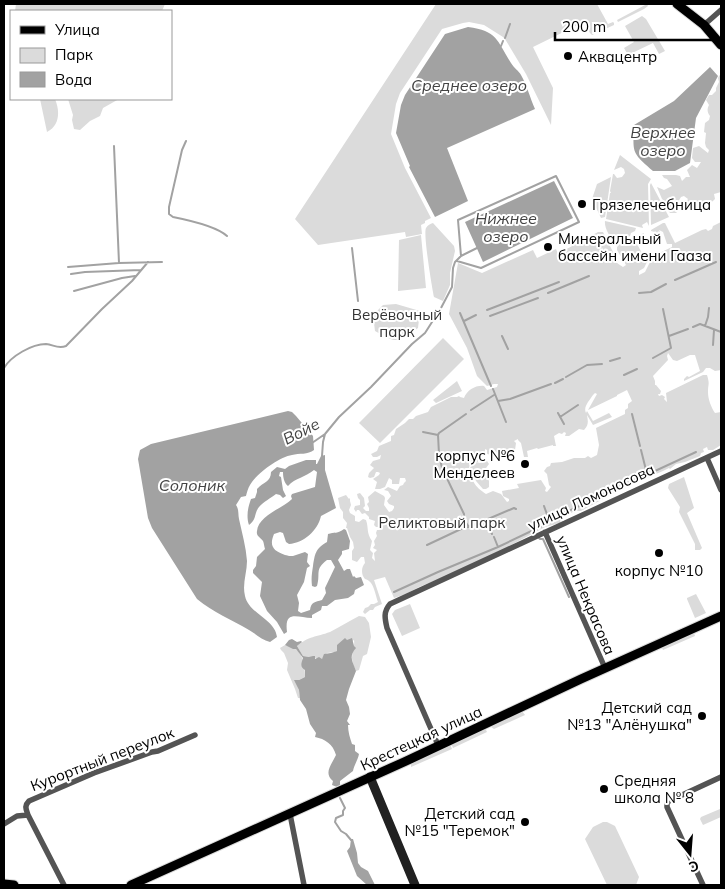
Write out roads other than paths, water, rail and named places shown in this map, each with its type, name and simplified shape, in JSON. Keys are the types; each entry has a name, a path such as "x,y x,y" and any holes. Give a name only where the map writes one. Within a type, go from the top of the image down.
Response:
{"main road":[{"path":"677,4 704,25 721,45"},
{"name":"Крестецкая улица","path":"132,885 144,883 604,668 721,616"},
{"path":"370,777 415,885"},
{"path":"4,884 14,885"}],"street":[{"path":"704,25 721,10"},
{"name":"улица Ломоносова","path":"438,745 387,628 384,618 386,608 390,604 721,451"},
{"path":"707,458 721,490"},
{"name":"улица Некрасова","path":"545,532 604,668"},
{"name":"Курортный переулок","path":"4,824 17,816 28,815 26,804 29,801 94,773 158,751 195,735"},
{"path":"703,885 670,814 667,802 721,777"},
{"path":"290,814 304,885"},
{"path":"28,815 64,885"}],"water":[{"name":"Среднее озеро","path":"468,27 485,31 496,38 512,65 521,75 535,109 447,148 468,201 435,217 409,167 396,133 401,105 405,95 445,34"},
{"name":"Верхнее озеро","path":"710,67 718,76 696,118 690,163 675,171 653,171 641,160 635,151 633,141 634,125 674,101"},
{"name":"Нижнее озеро","path":"554,181 573,218 483,262 465,222"},
{"name":"Солоник","path":"288,411 296,416 313,436 314,450 309,453 287,456 268,467 257,476 249,487 246,496 241,497 236,505 244,540 247,565 244,587 245,596 251,607 275,631 277,637 270,642 216,612 197,599 152,528 148,518 138,459 140,450 151,444"},
{"path":"325,455 325,470 336,508 321,516 314,531 300,541 289,544 286,542 283,533 280,532 274,534 272,545 275,550 285,555 293,556 305,552 308,554 307,562 310,566 307,568 304,582 297,595 298,611 301,613 310,610 312,604 322,600 326,593 325,588 335,567 331,560 323,563 319,569 317,586 312,586 315,555 320,547 327,542 328,534 346,530 350,541 349,549 342,551 338,560 344,571 350,569 353,577 361,577 364,585 355,590 354,594 348,598 335,600 327,606 322,606 321,610 312,615 312,618 290,617 287,632 284,634 277,622 267,611 260,596 262,582 253,573 257,557 265,549 263,541 257,533 258,526 266,517 292,499 292,494 315,487 317,472 314,470 288,486 284,480 283,472 280,472 279,476 281,477 286,496 283,498 276,494 263,503 257,509 249,525 248,508 251,499 255,498 257,489 268,480 271,472 277,467 285,469 306,460 316,460 317,464 321,456"},
{"path":"345,638 347,640 352,638 356,648 352,657 356,671 346,700 350,714 347,721 350,725 348,725 349,735 352,744 355,745 355,751 359,754 353,771 340,781 340,786 337,787 332,785 333,781 328,772 336,755 335,751 328,743 315,737 316,733 300,700 299,690 294,680 305,677 305,670 301,665 303,658 296,649 285,645 292,639 297,642 301,641 297,646 303,656 315,656 315,659 319,657 322,659 324,654 337,651 337,645"},
{"path":"351,839 353,839 358,863 368,871 375,885 367,885 357,876 347,851 350,847"}],"waterway":[{"path":"505,38 510,24"},
{"path":"501,46 503,41"},
{"path":"186,141 182,150 169,214 173,217 209,226 227,236"},
{"path":"114,146 119,263"},
{"path":"457,261 481,268 579,222 556,176 458,220 461,256"},
{"path":"352,248 358,301"},
{"name":"Войе","path":"312,443 325,434 339,417 425,333 452,287 455,262 461,256 477,248"},
{"path":"4,368 12,359 28,348 46,344 58,347 66,346 132,281 148,262"},
{"path":"68,267 162,262"},
{"path":"675,280 716,262"},
{"path":"71,274 141,270"},
{"path":"74,291 135,276"},
{"path":"548,293 589,276"},
{"path":"487,310 559,282"},
{"path":"639,293 651,292 666,284"},
{"path":"490,316 538,298"},
{"path":"705,326 709,308"},
{"path":"653,358 671,348 663,309"},
{"path":"460,313 491,386"},
{"path":"464,321 476,315"},
{"path":"693,327 700,324 721,332"},
{"path":"669,336 688,329"},
{"path":"713,345 714,330"},
{"path":"502,336 508,349"},
{"path":"610,361 620,358"},
{"path":"566,377 587,365 602,364"},
{"path":"624,375 637,369"},
{"path":"555,383 563,379"},
{"path":"498,401 510,399 551,384"},
{"path":"493,389 506,422"},
{"path":"471,410 494,395"},
{"path":"560,417 578,405"},
{"path":"558,413 564,424"},
{"path":"466,414 438,435 442,468 464,514 464,520 469,527"},
{"path":"632,414 640,446"},
{"path":"423,432 438,435"},
{"path":"322,456 325,434"},
{"path":"641,450 647,474"},
{"path":"394,592 498,547 542,526 549,520 696,452"},
{"path":"544,506 549,520"},
{"path":"427,545 461,529 514,508 516,509"},
{"path":"486,520 492,534"},
{"path":"494,537 498,547"},
{"path":"539,538 543,539 569,597"},
{"name":"Войе","path":"340,798 345,808 343,815 336,818 335,822 351,840"}],"place":[{"name":"Аквацентр","path":"568,56"},
{"name":"Грязелечебница","path":"582,204"},
{"name":"Минеральный бассейн имени Гааза","path":"548,247"},
{"name":"корпус №6 Менделеев","path":"525,464"},
{"name":"корпус №10","path":"659,553"},
{"name":"Детский сад №13 \"Алёнушка\"","path":"702,716"},
{"name":"Средняя школа № 8","path":"604,789"},
{"name":"Детский сад №15 \"Теремок\"","path":"525,822"}],"park label":[{"name":"Верёвочный парк","path":"397,322"},
{"name":"Реликтовый парк","path":"442,522"}]}
